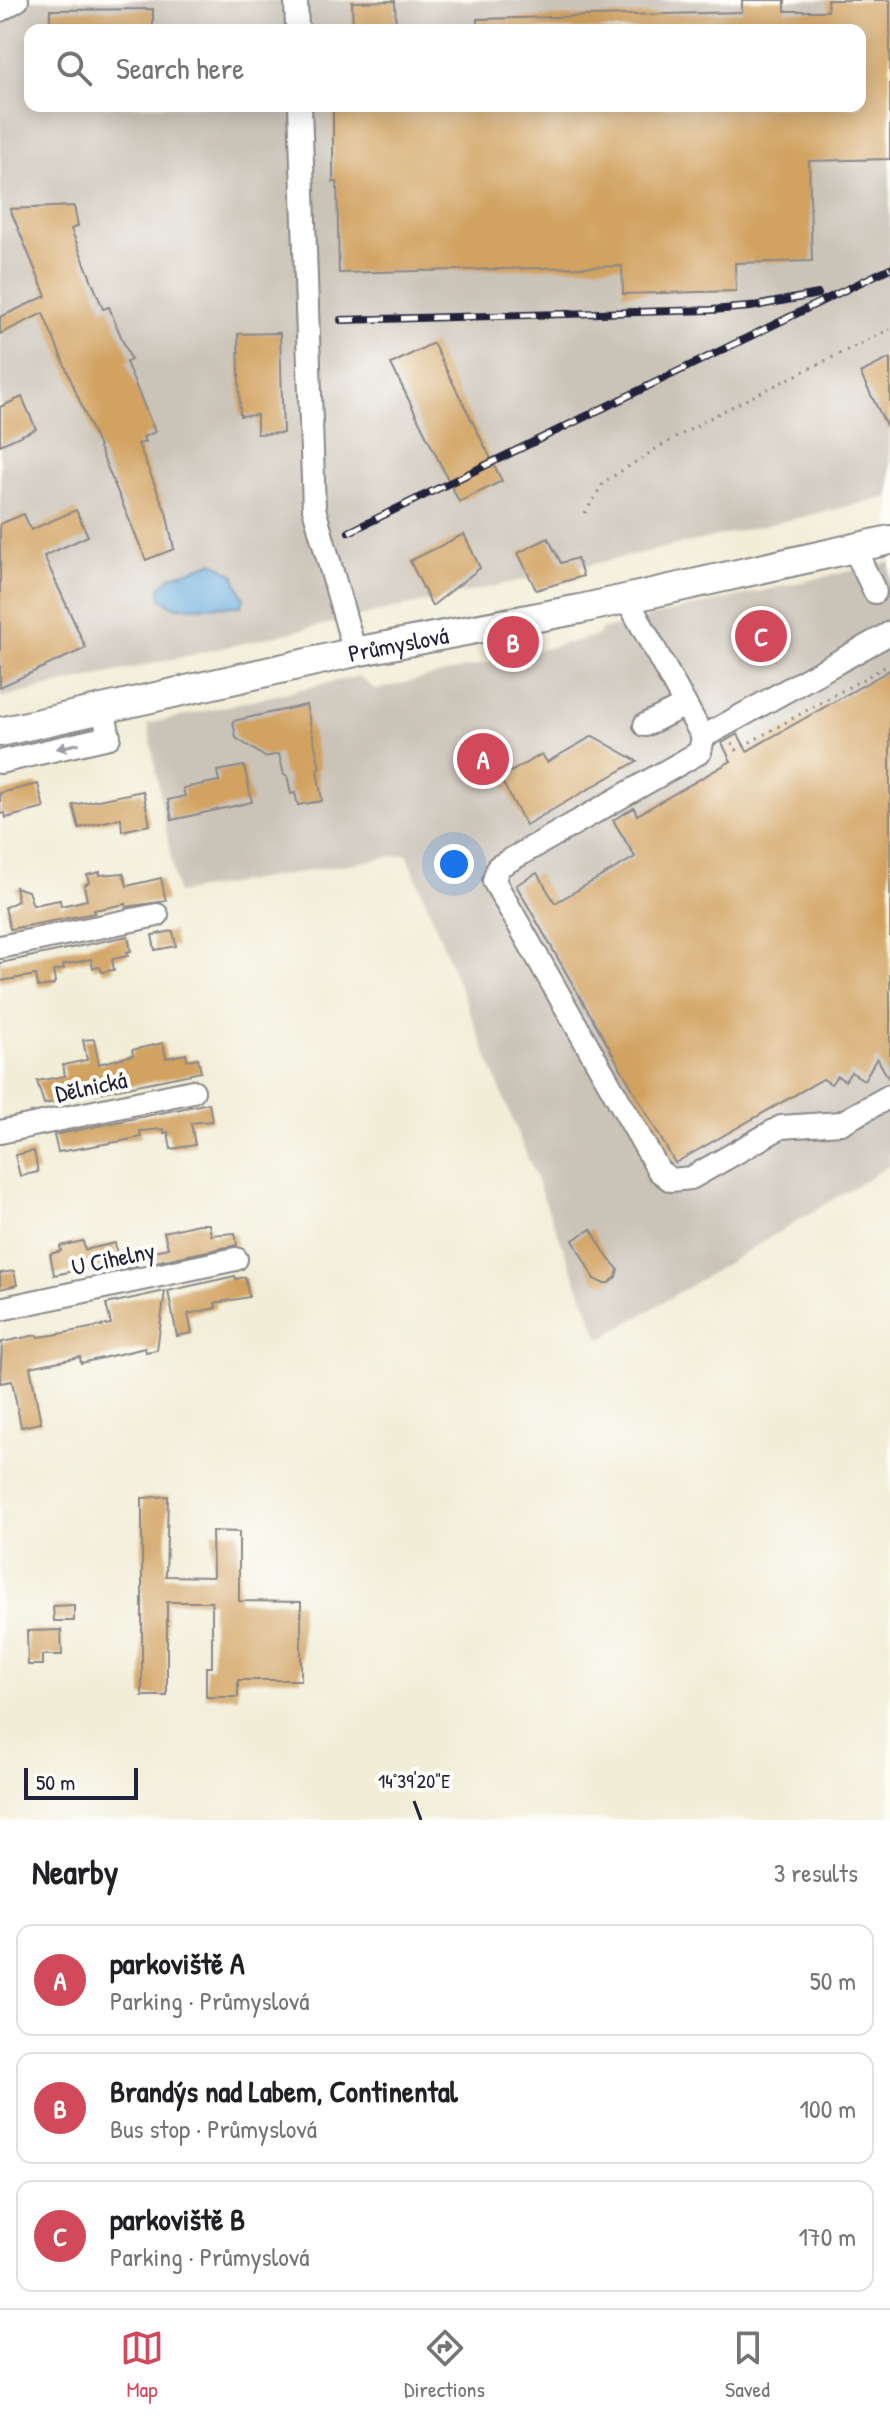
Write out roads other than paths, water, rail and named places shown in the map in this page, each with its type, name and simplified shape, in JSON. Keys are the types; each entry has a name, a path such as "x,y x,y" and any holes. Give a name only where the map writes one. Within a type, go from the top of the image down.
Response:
{"main road":[{"name":"Průmyslová","path":"0,732 360,651 627,599 890,540"}],"street":[{"path":"0,10 17,0"},
{"path":"296,0 297,24"},
{"path":"300,112 314,509 352,642 360,651"},
{"path":"854,548 875,592"},
{"path":"627,599 703,737 700,752 498,867 494,881 659,1171 671,1180 691,1178 781,1127 841,1123 890,1096"},
{"path":"703,737 890,633"},
{"path":"645,725 685,705"},
{"path":"0,762 109,737 103,709"},
{"path":"0,947 157,915"},
{"name":"Dělnická","path":"0,1132 193,1091"},
{"name":"U Cihelny","path":"0,1309 236,1259"}],"water":[{"path":"214,562 234,575 244,599 241,606 174,607 161,598 160,588 170,577"}],"railway":[{"path":"349,532 890,268"},
{"path":"341,320 711,310 750,307 818,294"}],"place":[{"name":"parkoviště B","path":"761,636"},
{"name":"Brandýs nad Labem, Continental","path":"513,642"},
{"name":"parkoviště A","path":"483,759"}]}
